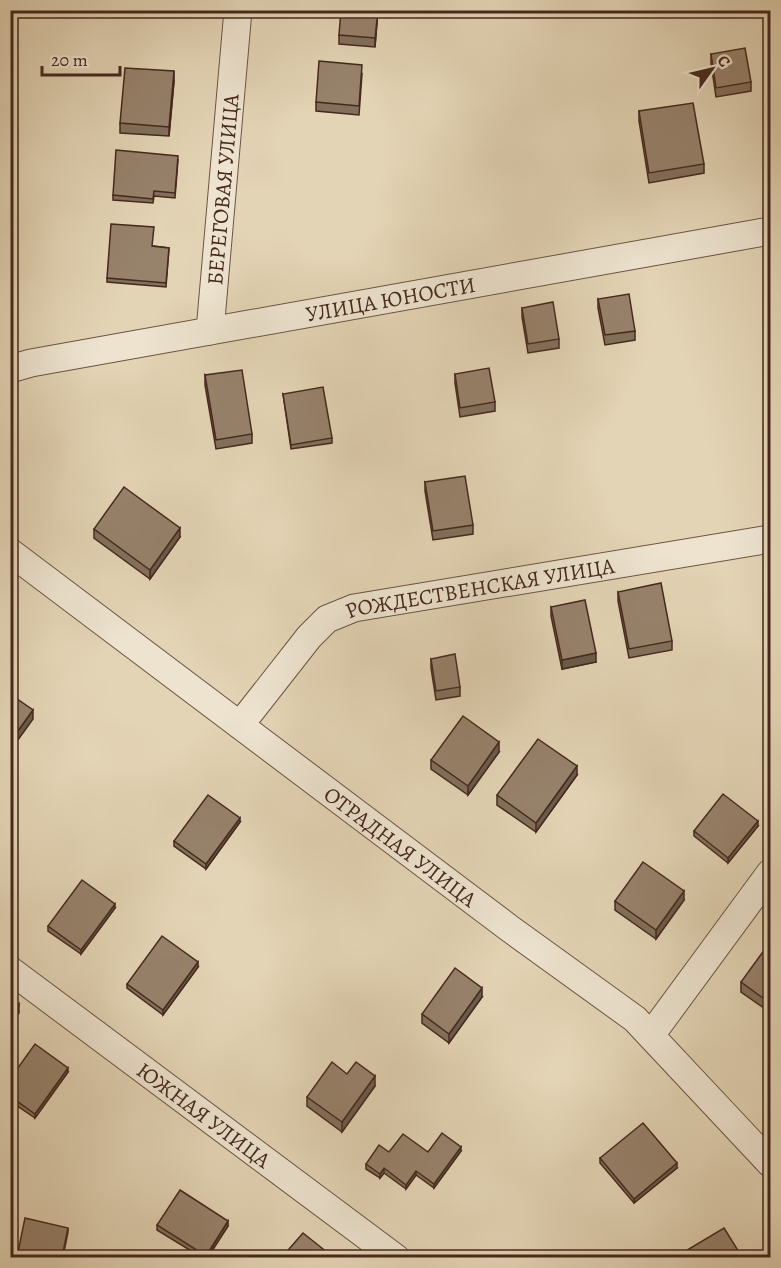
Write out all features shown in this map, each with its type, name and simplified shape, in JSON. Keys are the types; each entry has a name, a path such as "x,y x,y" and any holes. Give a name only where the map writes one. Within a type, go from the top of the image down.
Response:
{"street":[{"name":"БЕРЕГОВАЯ УЛИЦА","path":"210,331 238,10"},
{"name":"УЛИЦА ЮНОСТИ","path":"10,369 31,363 771,231"},
{"name":"РОЖДЕСТВЕНСКАЯ УЛИЦА","path":"240,726 309,637 327,619 354,608 771,539"},
{"name":"ОТРАДНАЯ УЛИЦА","path":"10,552 500,921 635,1019 771,1162"},
{"path":"651,1035 771,873"},
{"name":"ЮЖНАЯ УЛИЦА","path":"10,970 396,1257"}],"building":[{"path":"341,10 378,10 375,38 339,35"},
{"path":"745,48 751,82 716,88 711,54"},
{"path":"319,61 362,65 359,106 316,102"},
{"path":"125,68 174,71 169,127 120,123"},
{"path":"693,103 704,164 649,173 639,111"},
{"path":"116,150 178,156 175,193 154,191 153,199 113,195"},
{"path":"111,224 154,227 152,246 169,248 166,283 107,278"},
{"path":"629,294 635,331 605,335 598,299"},
{"path":"553,302 559,339 528,344 522,308"},
{"path":"489,368 495,402 460,408 455,374"},
{"path":"242,370 252,434 216,440 205,375"},
{"path":"323,387 332,438 291,445 283,394"},
{"path":"465,476 473,525 433,531 425,482"},
{"path":"124,487 180,528 150,570 94,529"},
{"path":"661,583 672,641 629,649 618,592"},
{"path":"585,600 596,653 562,660 551,607"},
{"path":"455,654 460,687 436,691 431,659"},
{"path":"10,694 33,710 10,742"},
{"path":"463,716 499,742 468,786 431,760"},
{"path":"538,739 577,766 536,823 497,795"},
{"path":"723,794 758,821 728,858 694,831"},
{"path":"208,795 240,818 206,864 174,841"},
{"path":"643,862 684,891 656,930 615,901"},
{"path":"82,880 115,904 81,950 48,926"},
{"path":"162,936 198,962 163,1010 127,984"},
{"path":"765,949 771,953 771,1004 741,982"},
{"path":"455,968 482,988 449,1034 422,1014"},
{"path":"10,998 19,1004 10,1017"},
{"path":"35,1044 68,1068 35,1114 10,1096 10,1079"},
{"path":"332,1062 347,1074 356,1062 375,1076 342,1122 307,1097"},
{"path":"643,1123 677,1163 634,1199 600,1158"},
{"path":"442,1133 461,1147 434,1184 416,1171 406,1185 384,1168 380,1174 366,1164 379,1145 389,1152 403,1134 428,1152"},
{"path":"180,1190 228,1221 206,1256 157,1225"},
{"path":"25,1218 68,1228 62,1257 17,1257"},
{"path":"724,1228 742,1257 684,1257 684,1252"},
{"path":"303,1233 333,1257 282,1257"}]}
